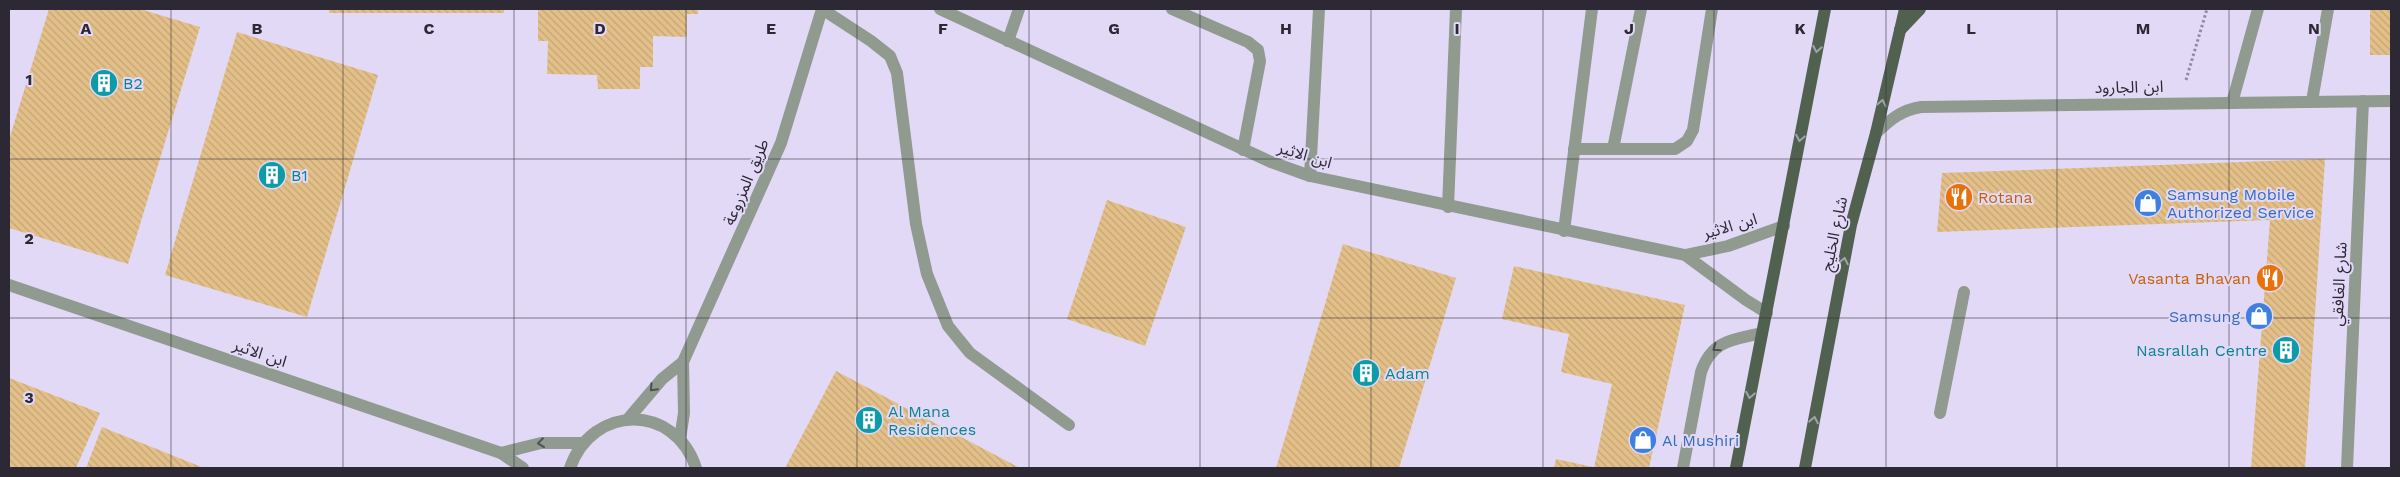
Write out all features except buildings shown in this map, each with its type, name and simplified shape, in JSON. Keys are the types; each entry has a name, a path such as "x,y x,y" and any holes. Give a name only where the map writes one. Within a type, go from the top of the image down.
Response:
{"main road":[{"path":"1736,468 1825,9"},
{"name":"شارع الخليج","path":"1805,468 1851,225 1876,133 1898,32 1905,9"},
{"path":"1898,32 1920,9"}],"street":[{"path":"822,9 871,41 890,56 897,73 916,224 927,274 948,326 970,353 1069,425"},
{"name":"طريق المزروعة","path":"628,419 650,392 683,362 781,143 822,9"},
{"name":"ابن الاثير","path":"940,9 953,12 1008,41 1243,150 1310,176 1448,207 1685,255 1738,243 1784,226"},
{"path":"1008,41 1019,9"},
{"path":"1172,9 1189,12 1248,42 1258,50 1260,61 1243,150"},
{"path":"1310,176 1319,9"},
{"path":"1448,207 1456,9"},
{"path":"1564,230 1592,9"},
{"path":"1613,149 1641,9"},
{"path":"1574,149 1676,148 1687,141 1693,130 1712,9"},
{"path":"2232,102 2258,9"},
{"path":"2312,101 2328,9"},
{"name":"شارع الغافقي","path":"2347,468 2363,101"},
{"name":"ابن الجارود","path":"1876,133 1899,114 1908,109 1921,107 2391,101"},
{"name":"ابن الاثير","path":"1685,255 1746,300 1767,313"},
{"name":"ابن الاثير","path":"9,284 501,453 523,468"},
{"path":"1940,413 1964,292"},
{"path":"1683,468 1706,358 1713,349 1727,341 1762,333"},
{"name":"طريق المزروعة","path":"680,439 684,413 683,362"},
{"path":"570,468 575,455 583,443 603,426 628,419 647,421 665,428 680,439 692,457 696,468"},
{"path":"501,453 541,443 583,443"}],"path":[{"path":"2179,103 2207,9"}],"place":[{"name":"B2","path":"104,83"},
{"name":"B1","path":"272,175"},
{"name":"Rotana","path":"1959,197"},
{"name":"Samsung Mobile Authorized Service","path":"2148,203"},
{"name":"Vasanta Bhavan","path":"2270,278"},
{"name":"Samsung","path":"2259,316"},
{"name":"Nasrallah Centre","path":"2286,350"},
{"name":"Adam","path":"1366,373"},
{"name":"Al Mana Residences","path":"869,420"},
{"name":"Al Mushiri","path":"1643,440"}]}
